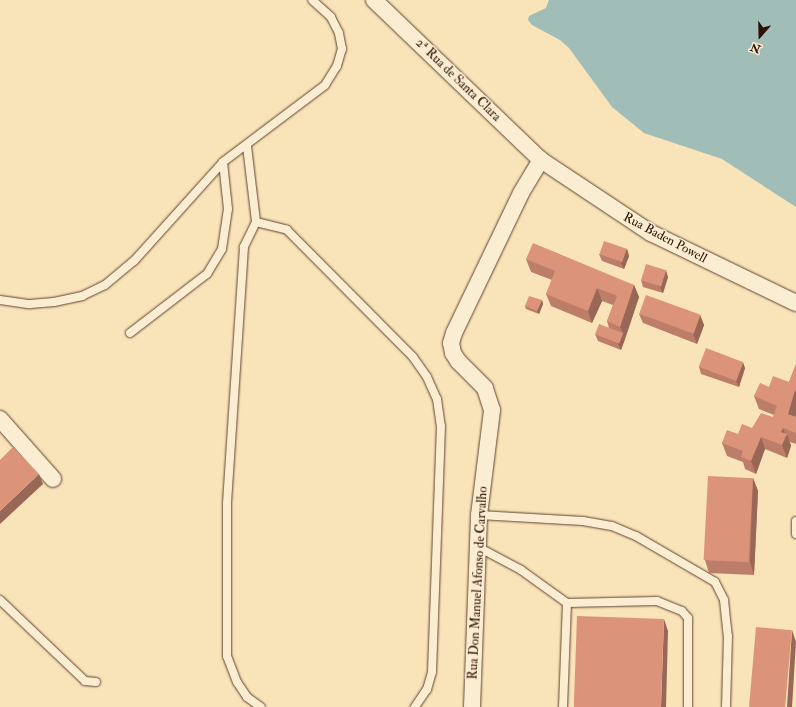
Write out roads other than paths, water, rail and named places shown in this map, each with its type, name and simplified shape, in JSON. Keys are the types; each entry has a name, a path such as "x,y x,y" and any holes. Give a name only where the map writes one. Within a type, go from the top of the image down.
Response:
{"street":[{"name":"2ª Rua de Santa Clara","path":"374,0 541,160"},
{"name":"Rua Baden Powell","path":"541,160 651,233 796,303"},
{"name":"Rua Don Manuel Afonso de Carvalho","path":"472,707 479,515 492,410 485,388 458,361 452,353 451,343 454,332 521,193 541,160"},
{"path":"0,419 53,479"}],"lane":[{"path":"0,300 30,304 54,302 82,296 105,285 134,261 223,162 247,146 325,85 337,66 342,49 339,33 331,17 312,0"},
{"path":"247,146 256,222 244,247 228,480 227,656 237,682 247,697 261,707"},
{"path":"130,333 207,274 222,249 228,209 223,162"},
{"path":"256,222 287,230 413,357 427,377 437,399 441,426 432,672 427,689 415,707"},
{"path":"479,515 583,521 612,526 636,536 715,582 724,600 728,636 726,707"},
{"path":"796,520 796,534"},
{"path":"478,547 521,570 567,603 657,601 682,611 688,618 688,707"},
{"path":"0,600 85,681 96,682"},
{"path":"563,707 567,603"}],"water":[{"path":"549,0 796,0 796,207 722,159 644,133 612,107 569,48 560,40 532,25 528,20 529,16 546,8"}]}
